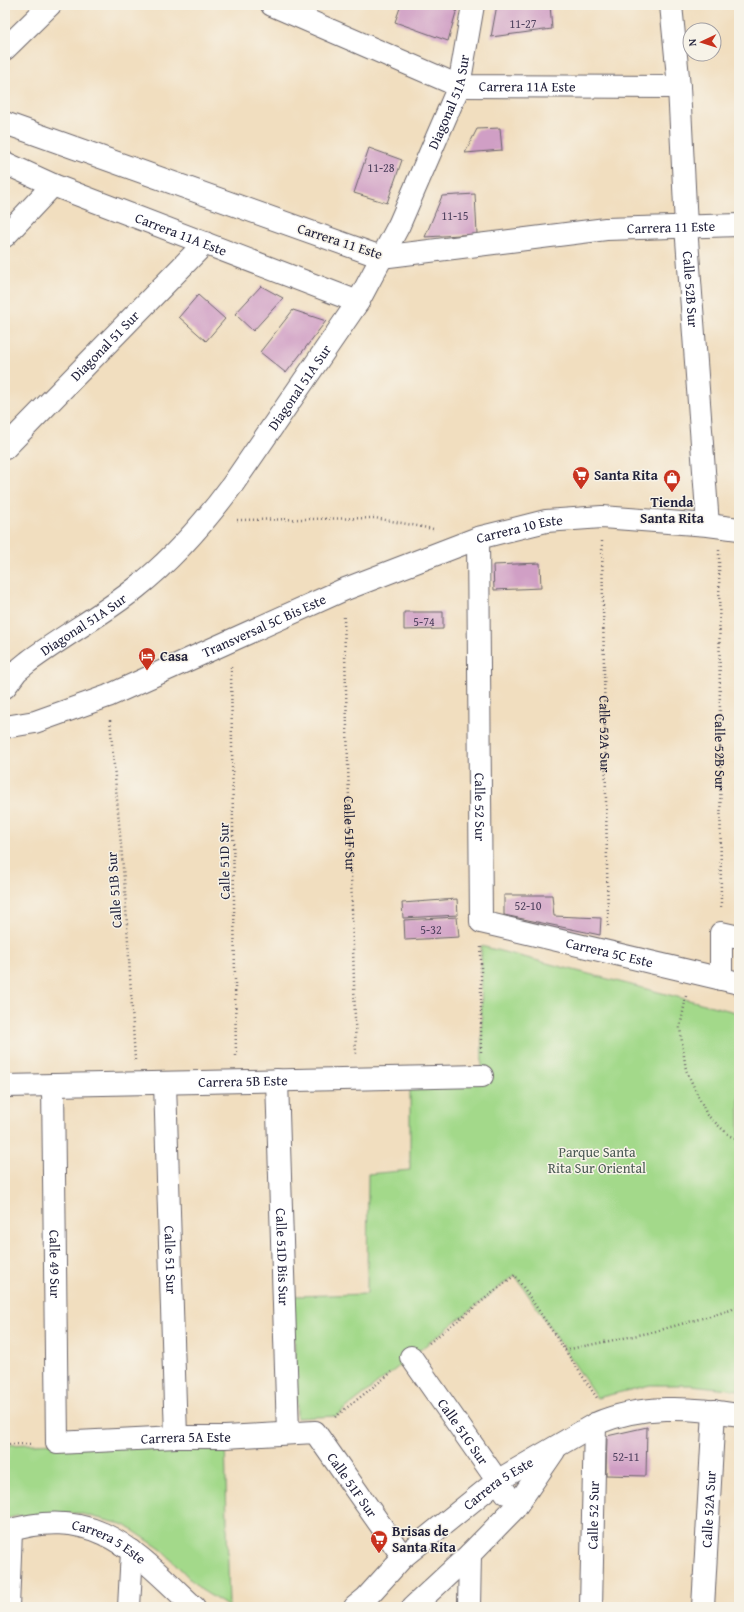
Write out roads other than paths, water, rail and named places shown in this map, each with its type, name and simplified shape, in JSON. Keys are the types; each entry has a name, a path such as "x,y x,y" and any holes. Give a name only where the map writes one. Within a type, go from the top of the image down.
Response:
{"street":[{"path":"5,49 50,5"},
{"name":"Carrera 11A Este","path":"272,5 459,86 679,87"},
{"name":"Diagonal 51A Sur","path":"5,687 17,671 28,662 136,588 179,550 233,484 358,302 399,225 459,86 474,5"},
{"name":"Calle 52B Sur","path":"671,5 679,87 686,226 722,527"},
{"name":"Carrera 11 Este","path":"5,123 381,257 606,229 739,225"},
{"name":"Carrera 11A Este","path":"5,163 52,186 358,302"},
{"path":"5,236 52,186"},
{"name":"Diagonal 51 Sur","path":"5,448 205,243"},
{"name":"Carrera 10 Este","path":"478,538 546,521 602,517 722,527"},
{"name":"Transversal 5C Bis Este","path":"5,727 35,722 108,696 343,590 478,538"},
{"name":"Calle 52 Sur","path":"478,538 481,922"},
{"name":"Carrera 5C Este","path":"481,922 730,981"},
{"path":"730,935 730,981"},
{"name":"Carrera 5B Este","path":"5,1086 482,1076"},
{"name":"Calle 51D Bis Sur","path":"277,1080 288,1433"},
{"name":"Calle 51 Sur","path":"165,1083 176,1437"},
{"name":"Calle 49 Sur","path":"53,1085 57,1443"},
{"name":"Calle 51G Sur","path":"411,1357 515,1508"},
{"name":"Carrera 5 Este","path":"355,1607 366,1598 403,1557 497,1481 602,1421 641,1410 676,1408 714,1411 739,1415"},
{"name":"Calle 52A Sur","path":"704,1607 714,1411"},
{"name":"Calle 52 Sur","path":"591,1607 602,1421"},
{"name":"Carrera 5A Este","path":"57,1443 315,1432"},
{"name":"Calle 51F Sur","path":"315,1432 403,1557"},
{"name":"Carrera 5 Este","path":"413,1607 470,1554 515,1508 557,1446"},
{"name":"Carrera 5 Este","path":"8,1531 54,1524 86,1527 116,1539 132,1551 194,1607"},
{"path":"8,1531 8,1607"},
{"path":"129,1607 132,1551"},
{"path":"469,1607 470,1554"}],"place":[{"name":"Santa Rita","path":"581,490"},
{"name":"Tienda Santa Rita","path":"672,493"},
{"name":"Casa","path":"147,671"},
{"name":"Brisas de Santa Rita","path":"379,1554"}],"park label":[{"name":"Parque Santa Rita Sur Oriental","path":"597,1160"}]}
